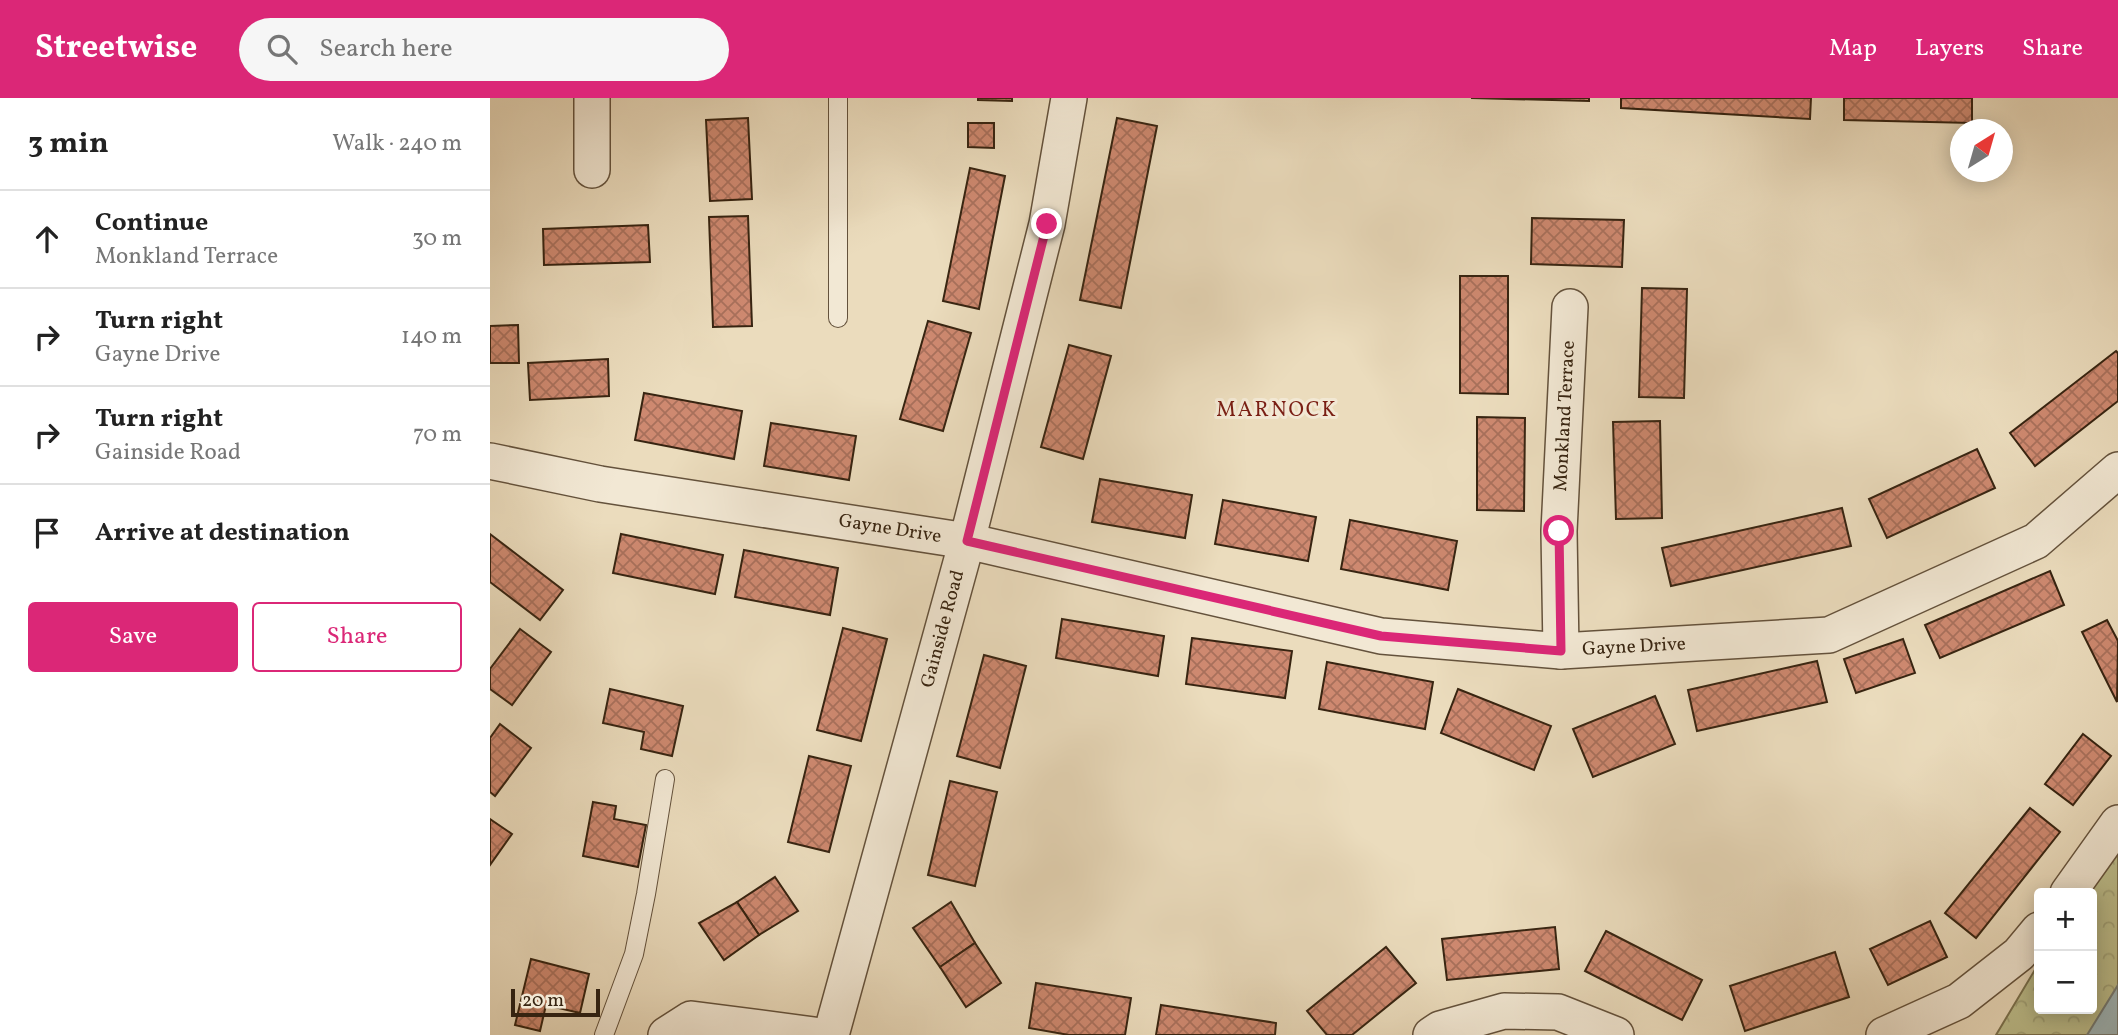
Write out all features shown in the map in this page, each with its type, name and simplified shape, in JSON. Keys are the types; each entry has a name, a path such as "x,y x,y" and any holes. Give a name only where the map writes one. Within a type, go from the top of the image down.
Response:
{"street":[{"path":"592,98 592,170"},
{"name":"Gainside Road","path":"831,1035 967,541 1047,224 1069,98"},
{"name":"Monkland Terrace","path":"1561,651 1559,531 1570,307"},
{"name":"Gayne Drive","path":"490,461 600,484 967,541 1381,636 1561,651 1829,635 2036,541 2118,470"},
{"path":"2072,888 2118,823"},
{"path":"1884,1035 1959,1001 2019,954 2034,936"},
{"path":"1431,1035 1440,1029 1504,1011 1558,1013 1616,1035"},
{"path":"666,1035 691,1020 814,1035"}],"lane":[{"path":"838,98 838,318"},
{"path":"604,1035 634,954 665,779"}],"green space":[{"path":"2118,834 2118,1035 1996,1035 2034,971 2034,1014 2097,1014 2097,888 2085,888"}],"water":[{"path":"2118,985 2118,1035 2087,1035"}],"building":[{"path":"1012,98 1012,101 978,100"},
{"path":"1471,98 1589,98 1589,101"},
{"path":"1621,98 1811,98 1810,119 1621,108"},
{"path":"1844,98 1972,98 1972,119 1950,119 1950,122 1844,120"},
{"path":"748,118 752,199 710,201 706,120"},
{"path":"1117,118 1157,126 1121,308 1080,300"},
{"path":"968,123 994,123 994,148 968,147"},
{"path":"970,168 1005,176 979,309 943,301"},
{"path":"748,216 752,326 713,327 709,217"},
{"path":"1532,218 1624,220 1622,267 1531,264"},
{"path":"648,225 650,262 544,265 543,229"},
{"path":"1460,276 1508,276 1508,394 1460,393"},
{"path":"1642,288 1687,289 1684,398 1639,397"},
{"path":"928,321 971,333 943,431 900,419"},
{"path":"518,325 519,363 490,363 490,326"},
{"path":"1069,345 1111,356 1083,459 1041,447"},
{"path":"2116,351 2118,401 2035,466 2010,433"},
{"path":"608,359 609,396 530,400 528,363"},
{"path":"644,393 742,411 734,459 635,440"},
{"path":"1477,417 1525,418 1524,511 1477,510"},
{"path":"1660,421 1662,518 1616,519 1613,422"},
{"path":"771,423 856,436 849,480 764,466"},
{"path":"1977,449 1995,488 1887,538 1869,499"},
{"path":"1100,479 1192,495 1185,538 1092,522"},
{"path":"1223,500 1316,517 1308,561 1215,544"},
{"path":"1842,508 1851,546 1671,586 1662,548"},
{"path":"1350,520 1457,541 1448,590 1341,569"},
{"path":"490,534 563,590 540,620 490,582"},
{"path":"621,534 723,555 715,594 613,573"},
{"path":"744,550 838,568 830,615 735,597"},
{"path":"2050,571 2064,605 1940,658 1925,625"},
{"path":"1062,619 1164,636 1158,676 1056,658"},
{"path":"2107,620 2118,641 2117,702 2082,632"},
{"path":"843,628 887,639 861,741 817,730"},
{"path":"520,629 551,652 512,705 490,689 490,669"},
{"path":"1192,638 1292,651 1285,698 1186,684"},
{"path":"1903,639 1915,673 1856,693 1844,659"},
{"path":"984,655 1026,666 1000,768 957,756"},
{"path":"1817,661 1827,702 1697,731 1688,690"},
{"path":"1327,662 1433,682 1425,729 1319,709"},
{"path":"610,689 683,706 672,756 641,749 644,732 603,723"},
{"path":"1458,689 1551,726 1534,770 1441,733"},
{"path":"1655,696 1675,744 1593,777 1573,729"},
{"path":"500,724 531,748 495,796 490,792 490,738"},
{"path":"2083,734 2111,756 2073,805 2045,784"},
{"path":"809,756 851,766 829,852 788,842"},
{"path":"950,781 997,792 975,886 928,875"},
{"path":"593,802 616,806 614,819 646,825 638,867 583,856"},
{"path":"2030,808 2060,832 1976,938 1945,913"},
{"path":"490,819 512,834 490,865"},
{"path":"775,877 798,911 759,935 737,902"},
{"path":"737,902 759,935 724,960 699,923"},
{"path":"951,902 975,943 940,967 913,928"},
{"path":"1930,921 1947,957 1888,985 1870,949"},
{"path":"1555,927 1559,969 1447,980 1442,939"},
{"path":"1606,931 1702,980 1682,1020 1585,971"},
{"path":"975,943 1001,983 966,1007 940,967"},
{"path":"1386,947 1416,983 1352,1035 1327,1035 1307,1011"},
{"path":"1835,952 1849,997 1745,1031 1730,986"},
{"path":"531,959 589,974 580,1013 546,1005 540,1031 515,1025"},
{"path":"1036,983 1131,998 1125,1035 1069,1035 1029,1028"},
{"path":"1161,1005 1276,1023 1275,1035 1156,1035"}],"district":[{"name":"MARNOCK","path":"1277,410"}],"route":[{"path":"1047,224 967,541 1381,636 1561,651 1559,531"}]}
